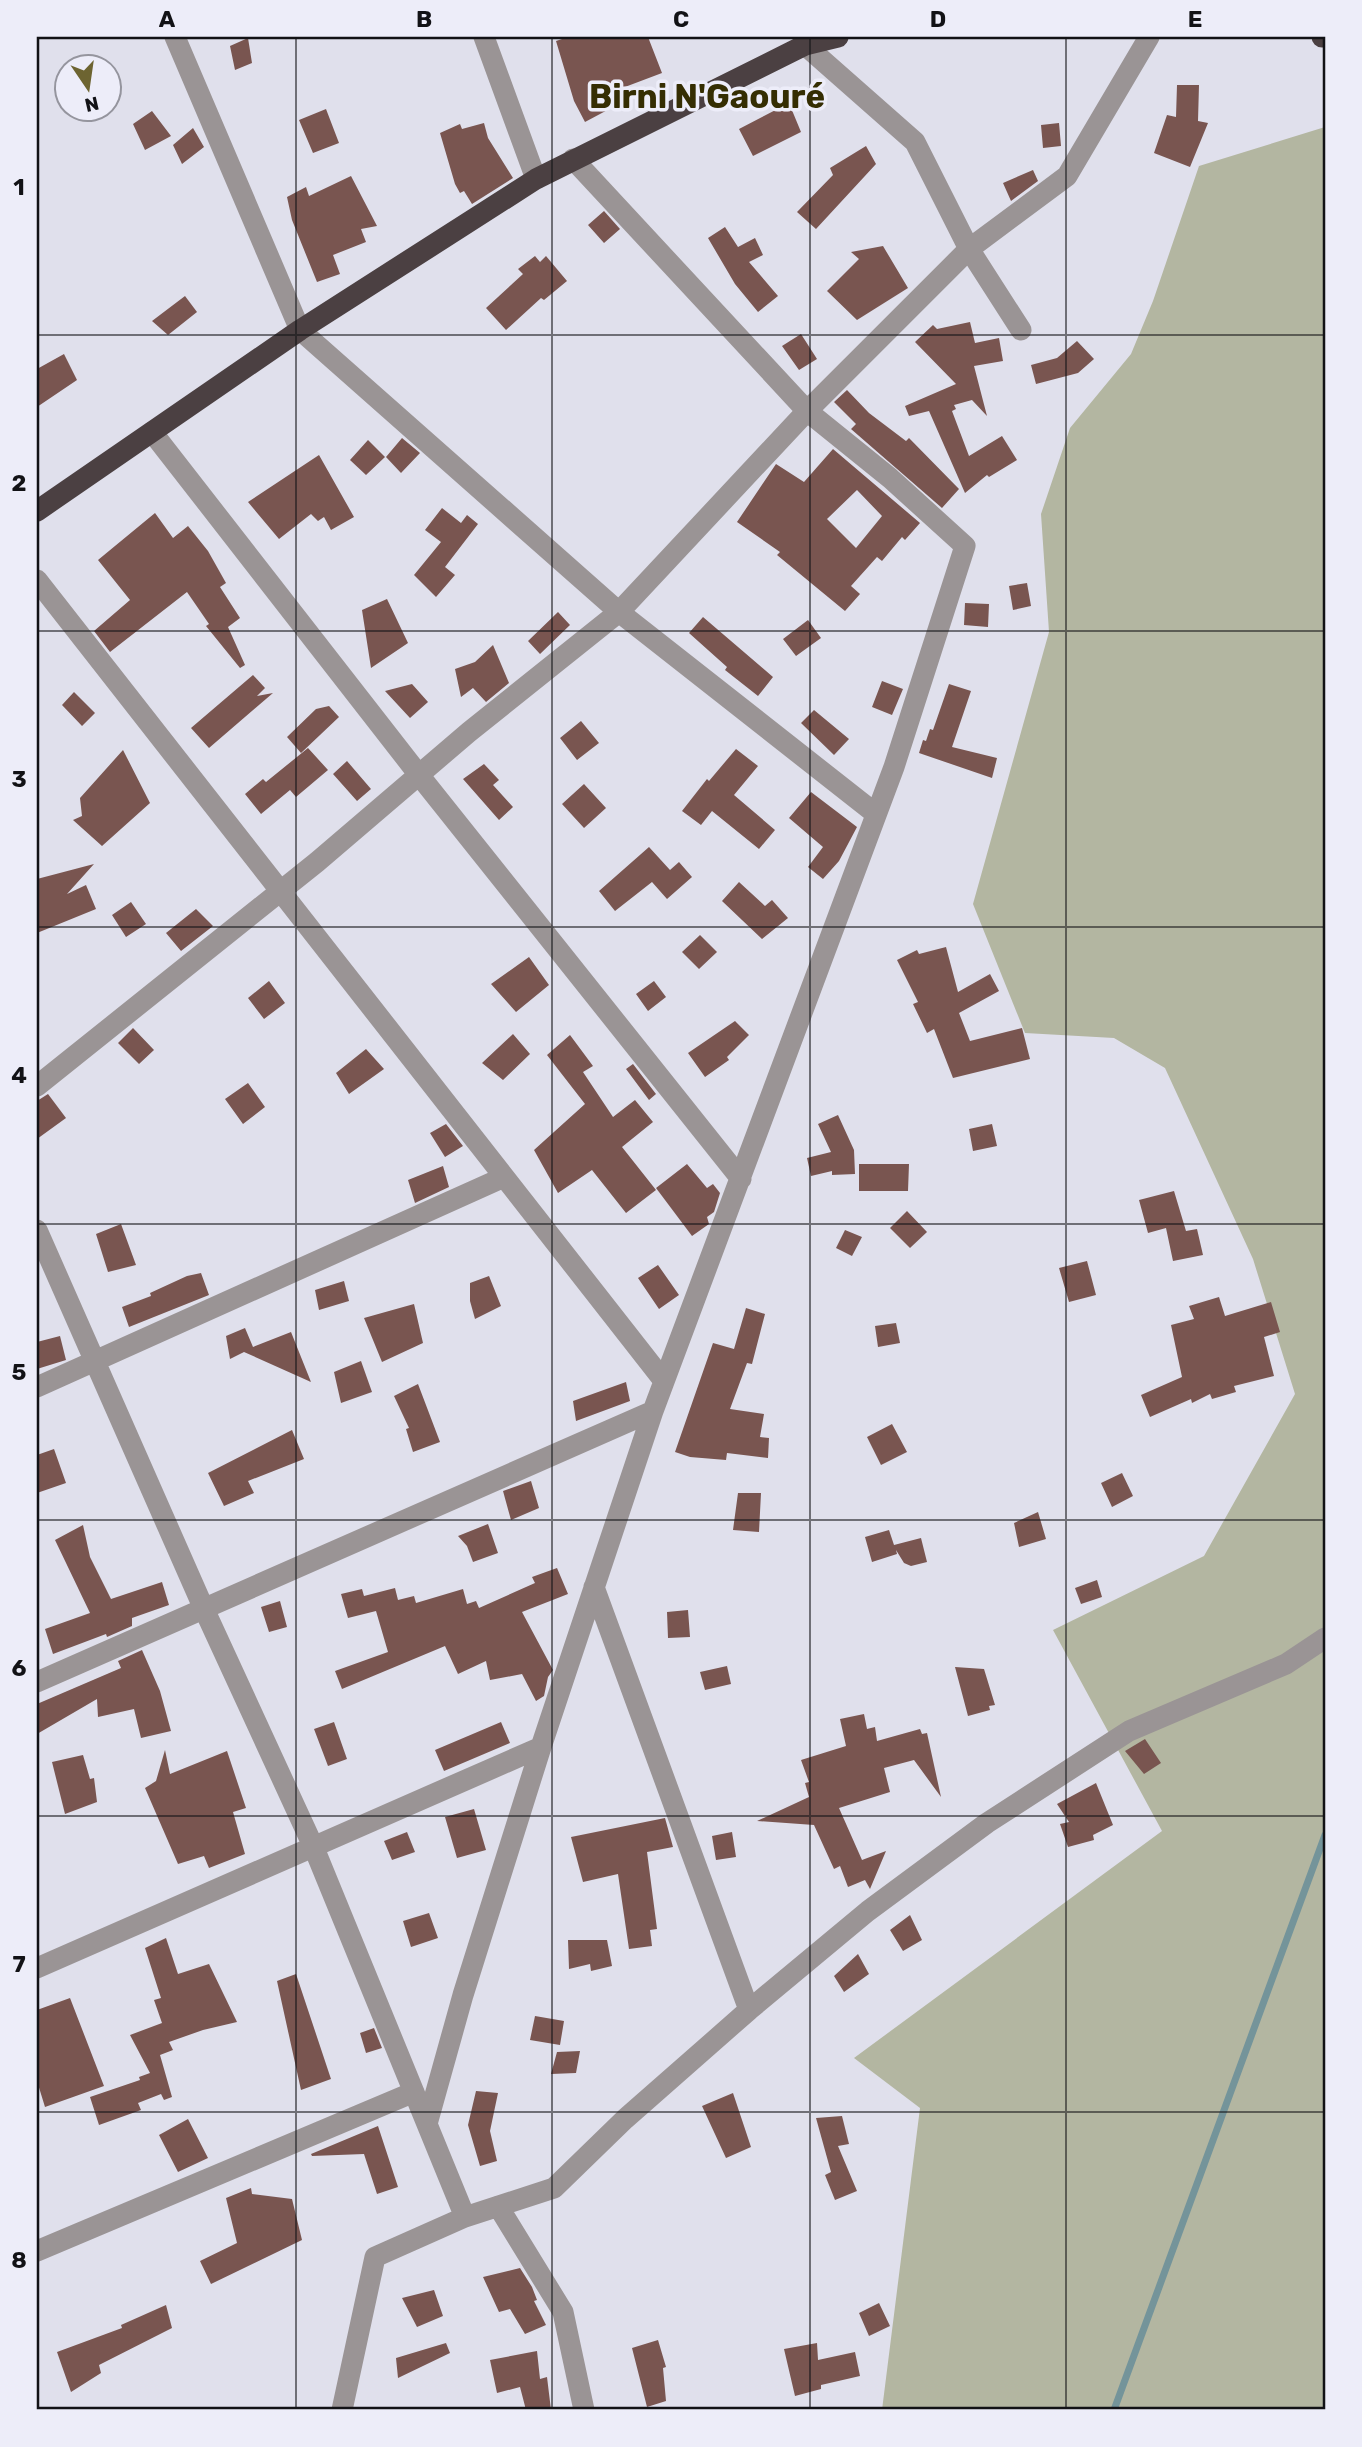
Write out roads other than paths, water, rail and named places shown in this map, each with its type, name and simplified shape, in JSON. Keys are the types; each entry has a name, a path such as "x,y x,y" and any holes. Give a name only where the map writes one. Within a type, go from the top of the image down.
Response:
{"highway":[{"path":"37,511 300,330 536,178 804,41 838,37"}],"street":[{"path":"175,37 300,330 619,612 876,814"},
{"path":"484,37 536,178"},
{"path":"37,1086 279,892 619,612 807,411 969,249 1067,176 1149,37"},
{"path":"804,41 915,142 969,249 1021,330"},
{"path":"427,2124 463,1995 541,1747 653,1410 876,814 965,546 890,478 807,411 573,159"},
{"path":"152,432 419,775 741,1179"},
{"path":"37,580 92,647 279,892 416,1062 502,1178 664,1381"},
{"path":"37,1387 502,1178"},
{"path":"37,1230 204,1609 314,1848 465,2217"},
{"path":"37,1682 653,1410"},
{"path":"594,1587 749,2010"},
{"path":"342,2410 375,2257 465,2217 554,2188 625,2119 749,2010 868,1911 988,1823 1129,1731 1286,1664 1325,1638"},
{"path":"37,1968 541,1747"},
{"path":"37,2251 414,2092"},
{"path":"498,2206 563,2312 584,2410"}],"waterway":[{"path":"1114,2410 1325,1835"}],"district":[{"name":"Birni N'Gaouré","path":"707,96"}]}
